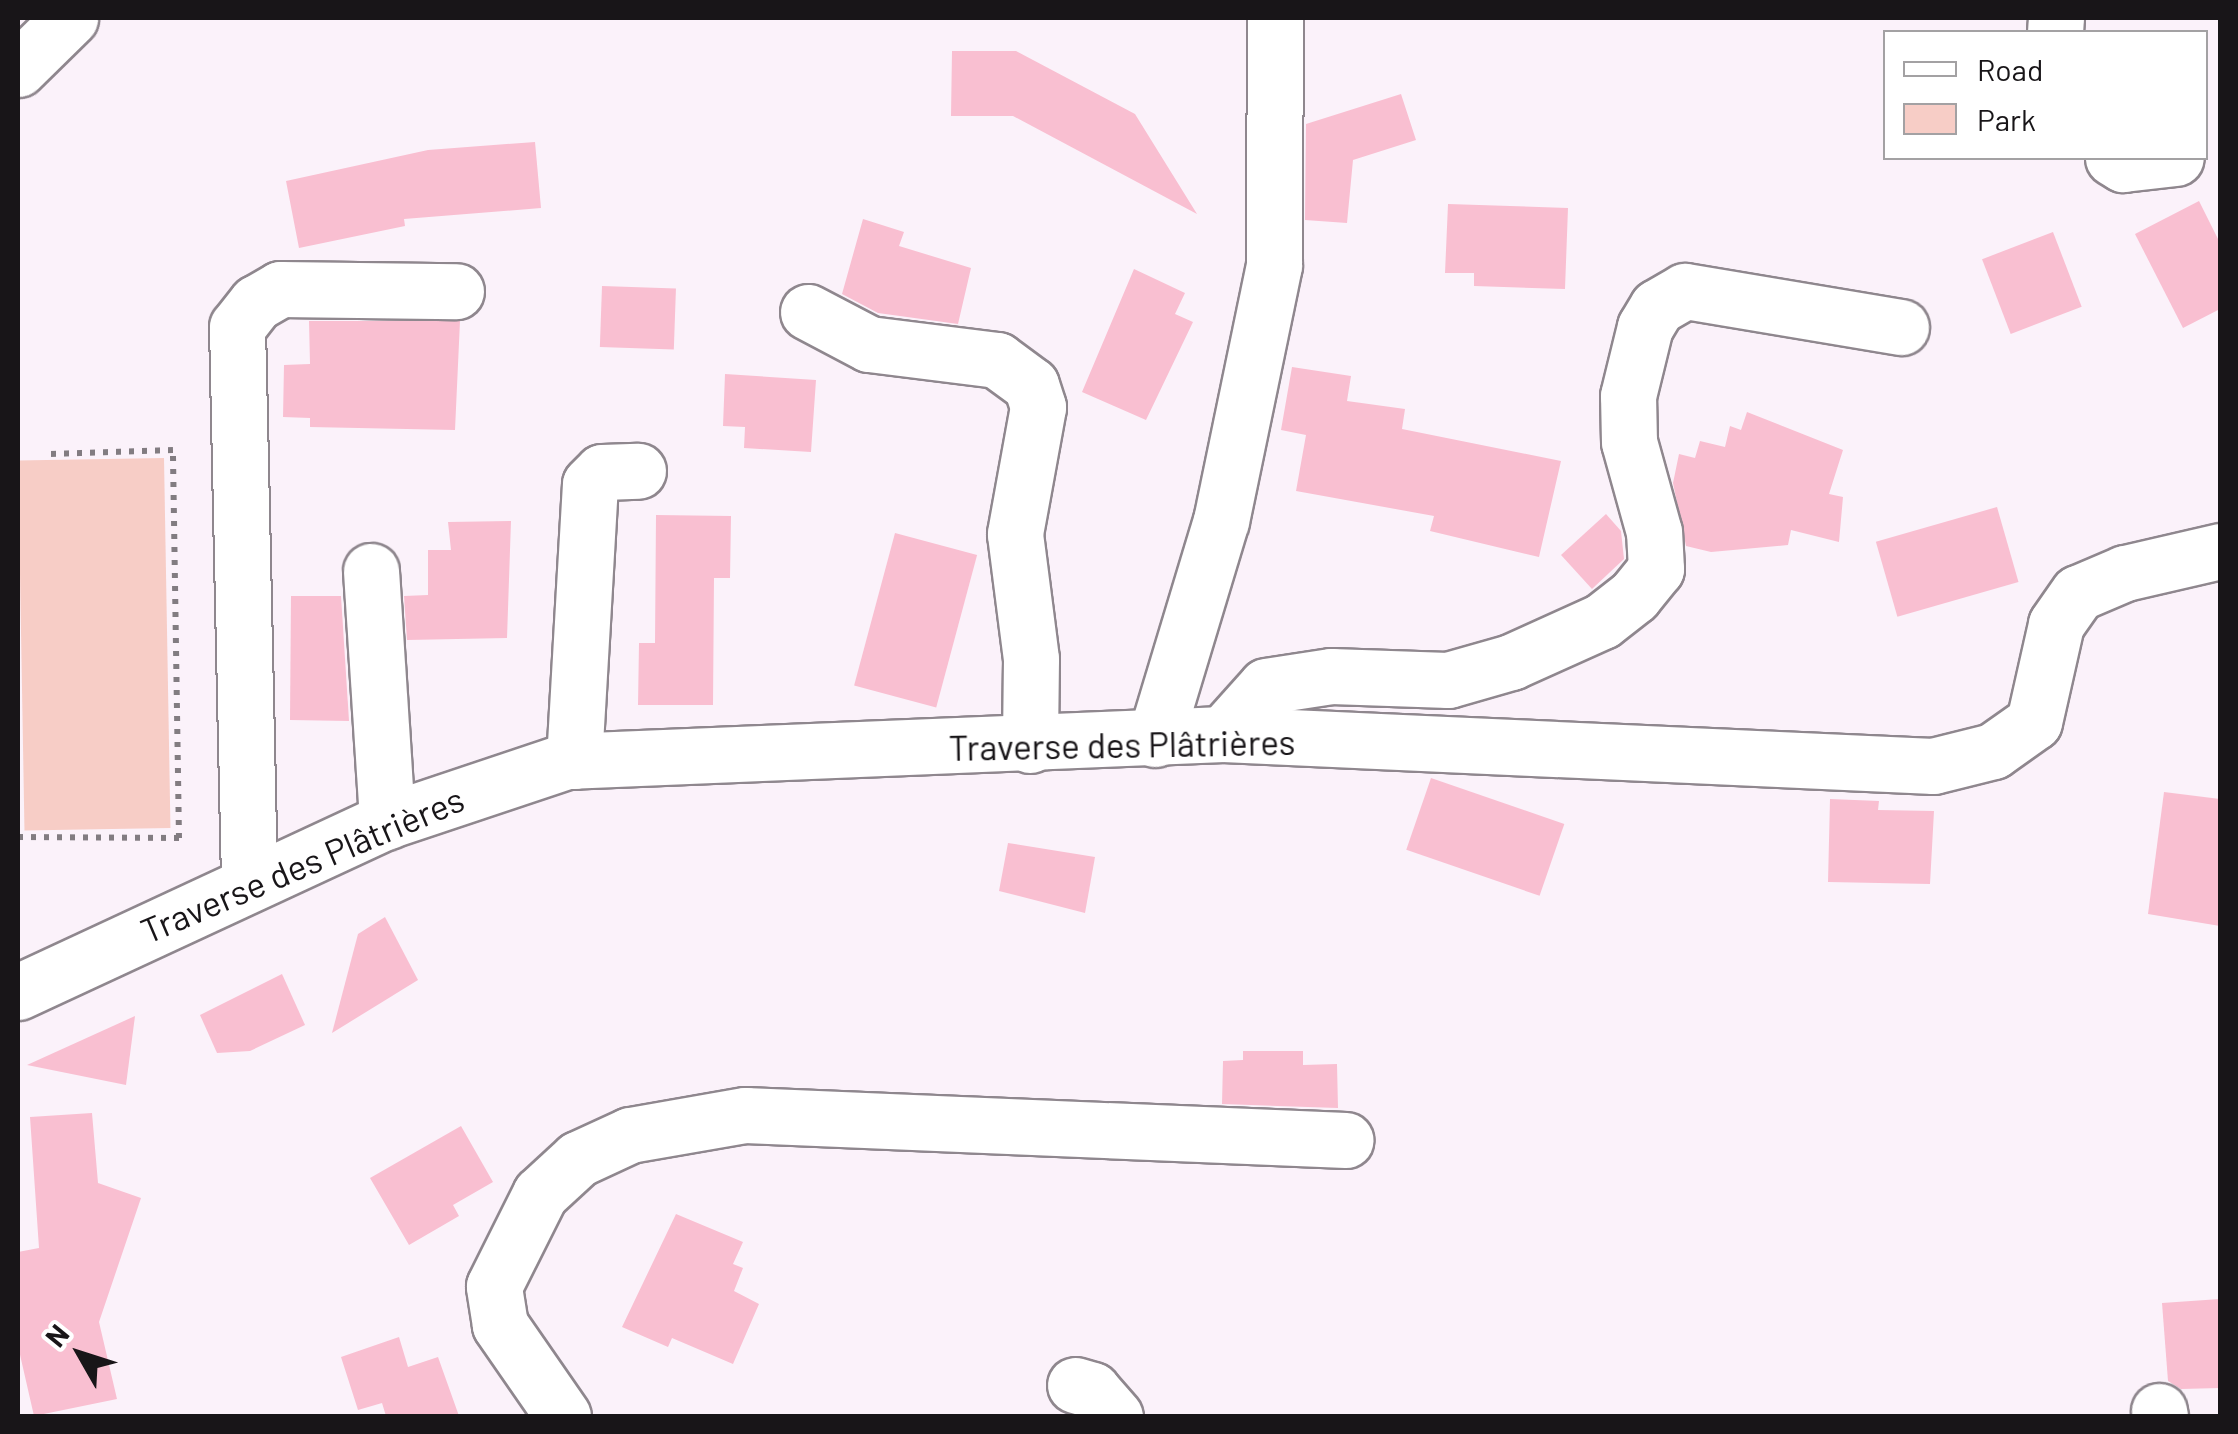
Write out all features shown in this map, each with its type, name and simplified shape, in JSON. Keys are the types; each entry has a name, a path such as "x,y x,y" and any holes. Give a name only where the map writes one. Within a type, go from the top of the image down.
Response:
{"street":[{"path":"18,69 70,18"},
{"path":"1155,739 1221,520 1274,265 1275,18"},
{"path":"2116,160 2123,164 2158,160"},
{"path":"249,880 237,327 256,303 280,289 456,291"},
{"path":"1223,734 1266,686 1331,676 1448,680 1511,662 1602,621 1634,596 1656,568 1654,532 1629,442 1628,396 1645,328 1657,307 1685,291 1900,327"},
{"path":"808,312 869,344 996,360 1031,385 1038,407 1015,534 1031,659 1030,745"},
{"path":"574,761 590,484 602,472 638,471"},
{"name":"Traverse des Plâtrières","path":"18,992 249,880 387,821 574,761 1223,734 1933,766 1994,751 2034,722 2056,624 2078,593 2125,573 2220,550"},
{"path":"371,571 387,821"},
{"path":"563,1416 500,1326 494,1286 540,1194 578,1159 630,1134 745,1115 1345,1140"}],"path":[{"path":"18,837 180,838 173,450 50,454"}],"green space":[{"path":"164,458 170,828 24,830 18,461"}],"building":[{"path":"952,51 1016,51 1135,114 1197,214 1013,116 951,116"},
{"path":"1401,94 1416,140 1353,160 1347,223 1305,220 1306,124"},
{"path":"535,142 541,208 404,219 405,226 299,248 286,181 428,150"},
{"path":"2199,201 2220,243 2220,309 2183,328 2135,234"},
{"path":"1448,204 1568,208 1565,289 1474,286 1474,273 1445,273"},
{"path":"863,219 904,232 899,246 971,268 958,324 878,313 842,294"},
{"path":"2053,232 2082,307 2011,334 1982,259"},
{"path":"1134,269 1185,293 1175,314 1193,322 1146,420 1082,392"},
{"path":"602,286 676,289 674,350 600,347"},
{"path":"309,321 460,321 455,430 310,427 310,418 283,417 284,365 310,364"},
{"path":"1292,367 1351,376 1347,401 1405,409 1402,429 1561,461 1539,557 1430,531 1434,516 1296,491 1306,435 1281,430"},
{"path":"725,374 816,380 811,452 744,448 745,427 723,426"},
{"path":"1747,412 1843,450 1829,494 1843,497 1839,542 1791,530 1788,545 1711,552 1686,546 1673,483 1679,454 1695,458 1700,441 1725,447 1730,426 1741,430"},
{"path":"1997,507 2018,582 1897,617 1876,542"},
{"path":"1606,514 1621,531 1624,559 1592,589 1561,555"},
{"path":"656,515 731,516 730,578 714,578 713,705 638,705 639,643 655,643"},
{"path":"511,521 507,638 407,640 404,596 428,595 428,550 451,550 448,522"},
{"path":"895,533 977,555 936,708 854,686"},
{"path":"291,596 341,596 349,721 290,720"},
{"path":"1431,778 1564,824 1540,896 1406,850"},
{"path":"2164,792 2220,799 2220,926 2148,914"},
{"path":"1830,799 1879,801 1878,810 1934,811 1930,884 1828,882"},
{"path":"1008,843 1095,857 1085,913 999,891"},
{"path":"385,917 418,980 332,1033 358,934"},
{"path":"282,974 305,1025 250,1051 217,1053 200,1015"},
{"path":"135,1016 126,1085 27,1065"},
{"path":"1243,1051 1303,1051 1303,1065 1337,1064 1338,1108 1222,1104 1223,1061 1243,1060"},
{"path":"92,1113 98,1183 141,1198 99,1322 117,1399 34,1416 18,1346 18,1252 39,1248 30,1117"},
{"path":"461,1126 493,1182 453,1205 459,1216 409,1245 370,1178"},
{"path":"676,1214 743,1242 733,1264 743,1268 734,1291 759,1304 733,1364 672,1338 668,1347 622,1327"},
{"path":"2220,1299 2220,1388 2181,1389 2168,1381 2162,1303"},
{"path":"399,1337 408,1367 438,1357 459,1416 386,1416 382,1403 358,1410 341,1357"}]}
